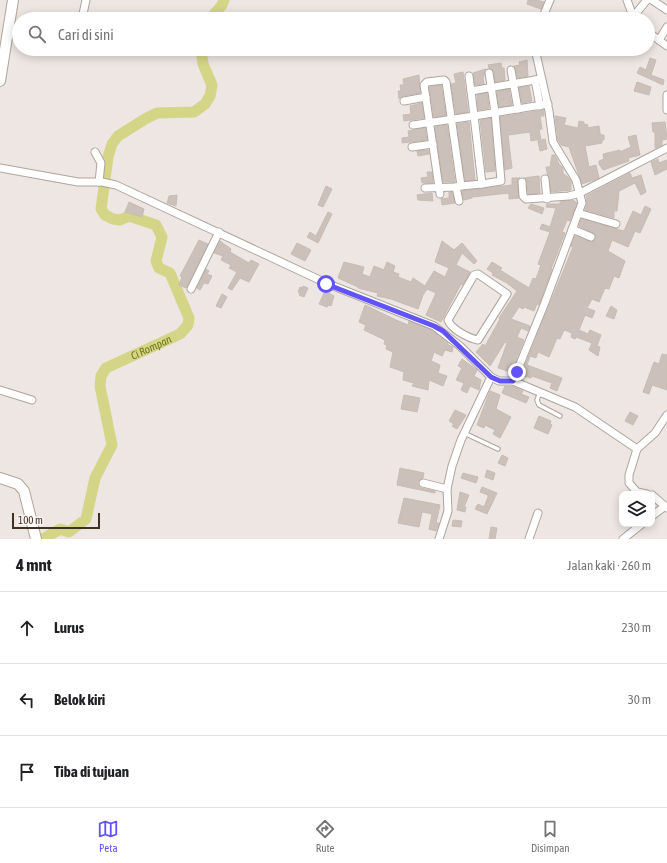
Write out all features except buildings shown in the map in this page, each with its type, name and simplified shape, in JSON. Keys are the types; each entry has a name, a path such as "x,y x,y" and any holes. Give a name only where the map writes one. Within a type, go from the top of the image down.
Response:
{"street":[{"path":"0,81 13,0"},
{"path":"83,12 86,0"},
{"path":"545,12 550,0"},
{"path":"627,0 632,12"},
{"path":"638,12 647,0"},
{"path":"652,0 667,10"},
{"path":"664,34 667,46"},
{"path":"536,56 540,106"},
{"path":"511,70 518,109"},
{"path":"425,188 439,191 459,186 499,182 502,179 495,112 489,73"},
{"path":"469,76 482,184"},
{"path":"439,191 425,83 444,80 446,82 452,119 459,186 459,201"},
{"path":"471,91 491,86 538,80"},
{"path":"513,381 544,305 582,203 576,180 553,142 548,104 538,80"},
{"path":"667,95 667,106"},
{"path":"404,101 426,96"},
{"path":"413,125 548,104"},
{"path":"412,147 433,144"},
{"path":"522,182 524,198 547,199 570,196 580,193 667,148"},
{"path":"95,152 101,163 103,183"},
{"path":"0,168 78,182 103,183 121,188 219,232 326,284 434,326 460,346 491,377 500,381 513,381 541,391 575,407 637,450"},
{"path":"546,178 547,199"},
{"path":"578,213 616,224"},
{"path":"572,229 590,237"},
{"path":"191,290 219,232"},
{"path":"460,346 469,338 479,339 507,294 478,274 474,275 448,320 450,324 469,338"},
{"path":"439,539 448,511 447,489 452,466 464,433 491,377"},
{"path":"0,390 32,400"},
{"path":"636,491 629,483 629,475 637,450 655,433 667,415"},
{"path":"0,478 18,484 24,491 35,538"},
{"path":"423,483 447,489"},
{"path":"655,498 666,507 655,514"},
{"path":"529,539 538,513"},
{"path":"623,539 638,527"}],"lane":[{"path":"541,391 537,400 539,405 560,416"},
{"path":"464,433 498,449"}],"waterway":[{"name":"Ci Rompan","path":"216,12 224,0"},
{"name":"Ci Rompan","path":"43,539 60,529 69,532 86,519 95,478 112,445 100,386 101,376 106,368 180,334 188,325 189,318 170,273 159,268 156,261 162,237 156,225 129,216 120,220 113,219 105,215 101,209 108,157 112,144 118,136 157,113 194,112 205,104 210,96 212,85 203,64 202,56"}],"route":[{"path":"326,284 377,302 440,329 496,380 513,381 517,372"}]}
